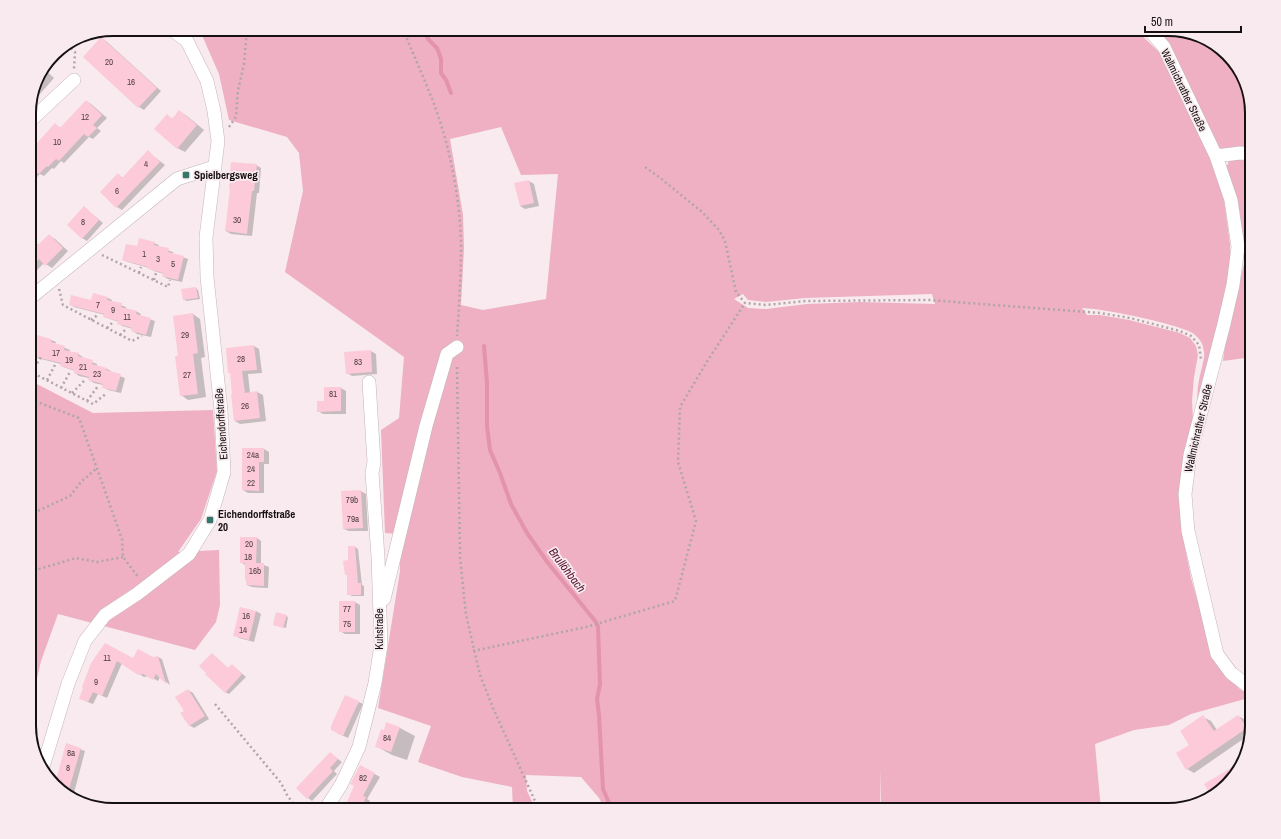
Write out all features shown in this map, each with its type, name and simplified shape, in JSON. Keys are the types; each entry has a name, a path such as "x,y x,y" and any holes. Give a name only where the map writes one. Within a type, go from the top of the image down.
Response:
{"street":[{"name":"Eichendorffstraße","path":"45,762 68,684 85,641 105,615 146,587 188,554 210,520 224,472 221,411 207,277 206,237 218,141 214,111 207,81 187,41 180,36"},
{"name":"Wallmichrather Straße","path":"1155,36 1164,47 1216,156 1231,200 1238,247 1233,285 1194,441 1185,494 1188,531 1217,654 1231,673 1245,684"},
{"path":"36,115 74,80"},
{"path":"1216,156 1245,153"},
{"path":"36,294 177,179 214,167"},
{"path":"379,616 426,426 447,354 456,347"},
{"name":"Kuhstraße","path":"329,803 341,785 359,747 375,683 381,645 378,557 372,473 374,462 369,382"}],"path":[{"path":"218,141 236,117 238,90 244,64 246,36"},
{"path":"405,36 442,127 448,150 459,214 461,248 456,347 460,557 466,616 473,651 480,675 493,708 537,803"},
{"path":"71,48 75,52 74,80"},
{"path":"645,167 702,212 720,230 725,241 736,292 746,302 766,305 806,301 929,300 1100,313 1130,318 1180,331 1191,336 1199,345 1201,356 1200,363"},
{"path":"92,248 106,258 168,287 170,280"},
{"path":"139,273 141,267"},
{"path":"154,280 156,273"},
{"path":"56,277 63,305 132,341 142,336"},
{"path":"473,651 586,627 674,602 696,521 678,462 680,407 708,360 746,302"},
{"path":"91,320 99,314"},
{"path":"107,328 113,322"},
{"path":"120,335 127,328"},
{"path":"36,364 41,357"},
{"path":"47,380 55,365"},
{"path":"61,388 70,372"},
{"path":"36,374 93,404 107,393"},
{"path":"72,393 84,381"},
{"path":"87,401 98,386"},
{"path":"36,402 78,418 122,539 123,557 146,587"},
{"path":"36,512 70,496 81,482 97,468"},
{"path":"36,570 76,558 97,562 123,557"},
{"path":"216,704 282,783 287,795 293,803"}],"shaded area":[{"path":"202,36 1142,36 1159,52 1210,157 1224,200 1230,244 1230,264 1227,286 1198,404 1198,386 1204,354 1201,342 1194,334 1186,330 1140,317 1082,308 1087,315 1100,315 1129,320 1180,333 1190,338 1196,346 1198,355 1192,401 1193,420 1179,504 1182,532 1191,578 1208,637 1226,676 1241,690 1245,691 1245,699 1191,714 1169,725 1134,730 1095,744 1100,803 881,803 880,767 880,803 602,803 581,777 526,775 527,791 533,803 513,803 512,787 462,777 418,762 431,726 378,708 400,571 399,534 385,533 381,430 399,418 404,357 285,272 303,191 299,153 287,137 229,120 219,74","holes":["501,127 521,175 558,174 546,299 483,310 461,305 464,248 463,215 450,139","743,294 748,300 766,302 805,298 932,294 935,304 861,302 807,304 766,309 748,308 734,299"]},
{"path":"1160,36 1178,37 1202,44 1219,55 1226,62 1237,79 1244,98 1245,149 1222,149 1216,146"},
{"path":"1230,159 1245,159 1245,358 1223,361 1226,336 1244,264 1244,249 1238,201 1226,168"},
{"path":"36,384 93,413 213,410 217,471 201,519 178,552 219,550 220,605 216,622 195,650 58,614 41,661 36,683"}],"building":[{"path":"101,37 157,88 138,108 83,57"},
{"path":"86,100 102,115 93,125 97,128 88,137 84,134 59,161 56,159 39,174 36,172 36,144 55,123 60,128"},
{"path":"179,110 197,125 177,149 154,129 167,114 172,119"},
{"path":"148,150 160,162 116,208 100,192 118,173 122,178"},
{"path":"231,162 257,164 247,234 225,231 230,189"},
{"path":"529,180 534,203 520,206 514,183"},
{"path":"84,206 99,220 82,239 67,225"},
{"path":"49,234 63,248 45,266 39,259 36,262 36,242 38,245"},
{"path":"139,238 155,242 154,245 169,248 168,252 184,256 178,280 162,276 163,273 148,269 148,267 122,260 126,244 137,246"},
{"path":"196,287 198,298 183,300 181,289"},
{"path":"93,293 108,297 107,300 122,303 121,307 137,311 136,314 151,318 146,335 131,331 132,328 117,324 118,321 103,317 104,314 69,305 71,295 91,300"},
{"path":"193,313 198,353 193,354 198,394 180,396 175,356 178,356 173,316"},
{"path":"37,335 51,339 51,342 65,346 64,350 79,353 78,356 93,360 92,364 121,374 116,391 102,388 103,384 88,380 89,377 74,373 74,370 60,366 61,363 36,357"},
{"path":"254,345 257,370 242,371 245,393 257,391 260,418 234,421 230,373 228,373 226,348"},
{"path":"371,350 372,372 346,374 344,352"},
{"path":"324,387 341,387 341,411 317,412 317,401 324,401"},
{"path":"242,448 264,448 264,462 259,462 259,491 242,490"},
{"path":"361,490 363,528 343,529 341,491"},
{"path":"240,537 257,537 256,563 264,563 264,586 246,585 247,580 245,580 245,563 240,563"},
{"path":"348,546 355,546 358,583 361,583 361,595 347,595 347,574 345,575 343,561 348,560"},
{"path":"339,601 355,601 355,632 339,632"},
{"path":"240,607 256,611 249,640 233,636"},
{"path":"276,612 287,615 283,628 273,625"},
{"path":"105,643 133,658 138,649 153,657 158,656 166,684 156,674 153,680 143,674 138,675 117,661 102,696 93,692 88,702 79,699 91,663"},
{"path":"212,653 228,668 232,664 242,674 225,693 205,674 206,673 199,666"},
{"path":"188,689 205,716 189,726 180,713 184,711 175,697"},
{"path":"345,695 359,701 343,736 331,730 331,726"},
{"path":"1203,715 1214,731 1238,715 1245,725 1245,730 1186,770 1176,753 1189,745 1180,731"},
{"path":"386,722 400,727 391,752 375,747 381,729 384,730"},
{"path":"66,743 81,748 69,789 56,778"},
{"path":"330,752 338,759 330,768 333,771 307,799 296,788"},
{"path":"360,765 375,773 363,796 366,797 364,802 366,803 346,803 354,786 350,784"},
{"path":"1233,767 1226,777 1211,790 1209,791 1204,784"}],"waterway":[{"name":"Brullöhbach","path":"427,36 437,48 441,59 441,73 446,80 451,93"},
{"name":"Brullöhbach","path":"484,346 487,383 487,426 490,450 511,504 527,533 548,563 596,622 598,627 600,684 597,699 603,789 609,803"}],"place":[{"name":"Spielbergsweg","path":"186,175"},
{"name":"Eichendorffstraße 20","path":"210,520"}]}
